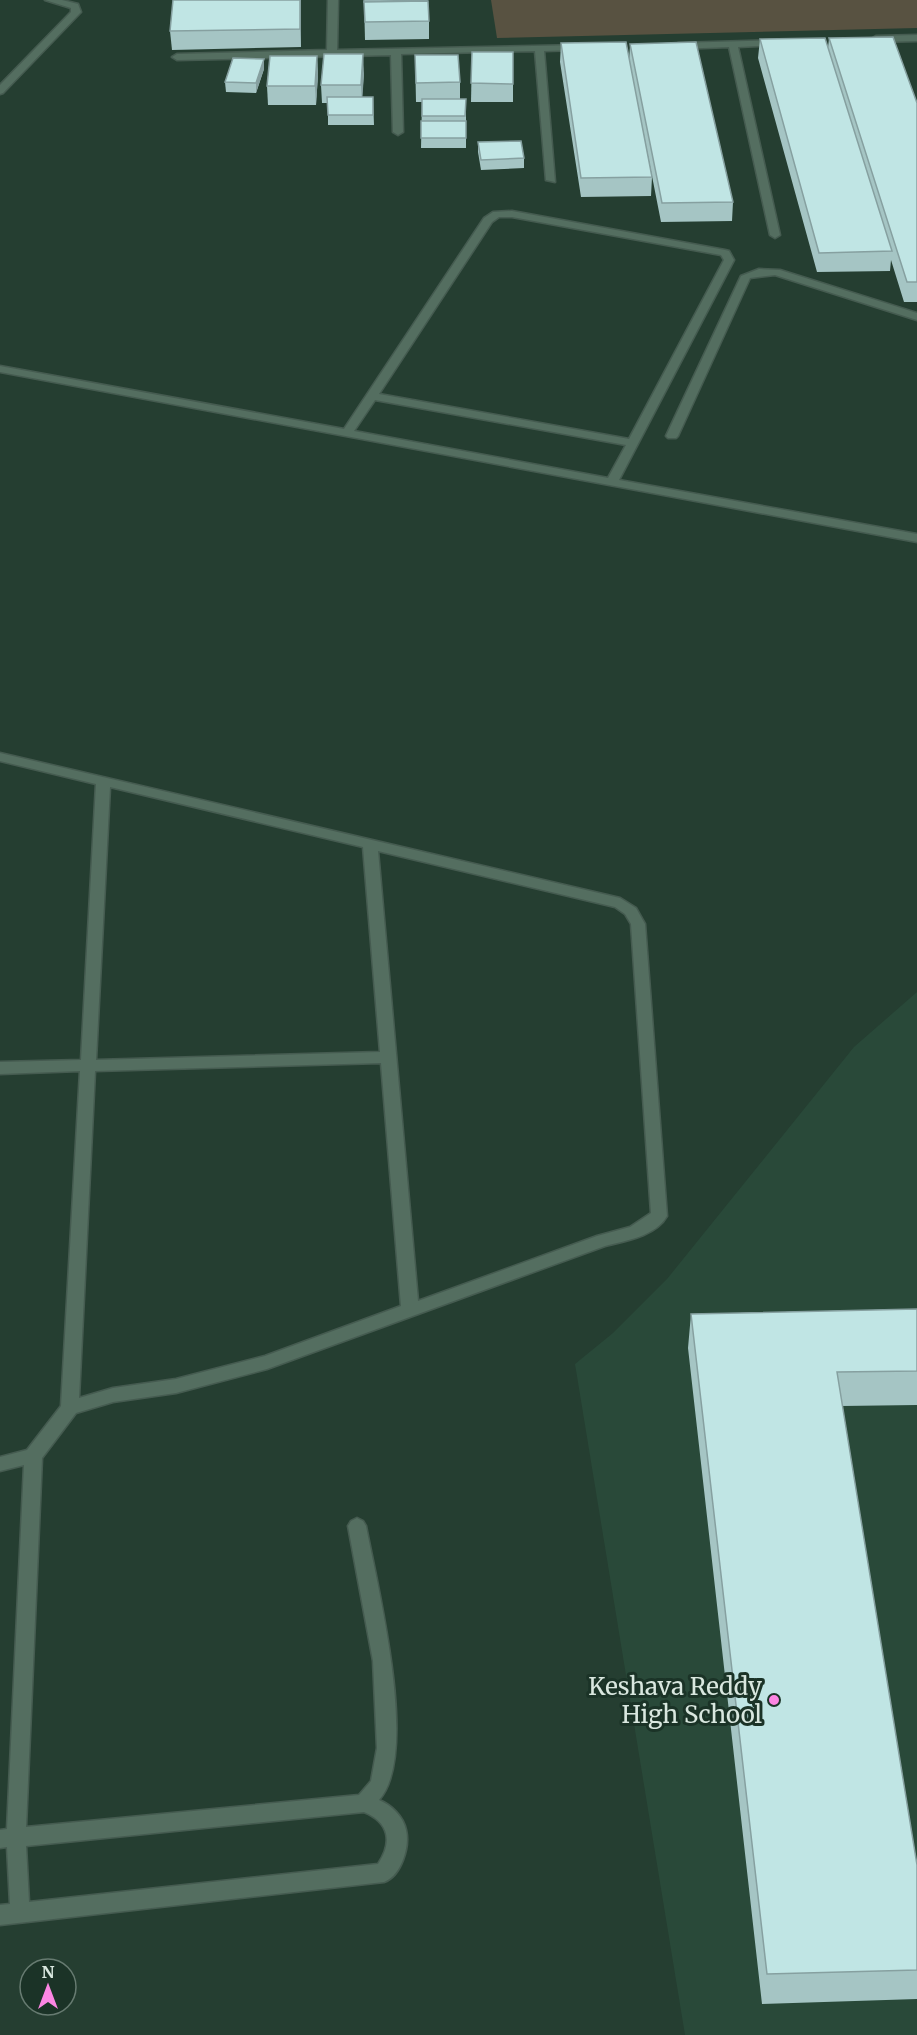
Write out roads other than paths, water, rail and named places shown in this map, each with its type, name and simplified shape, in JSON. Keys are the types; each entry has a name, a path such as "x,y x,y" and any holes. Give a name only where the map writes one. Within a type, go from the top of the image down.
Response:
{"street":[{"path":"0,91 76,12 75,6 50,0"},
{"path":"332,53 333,0"},
{"path":"871,40 917,38"},
{"path":"664,46 790,43"},
{"path":"733,45 775,235"},
{"path":"177,57 584,47"},
{"path":"539,48 551,180"},
{"path":"396,53 398,132"},
{"path":"347,433 488,220 497,214 558,222 725,253 729,260 612,482"},
{"path":"672,436 747,276 759,272 776,272 917,317"},
{"path":"0,369 917,538"},
{"path":"372,396 633,443"},
{"path":"0,756 620,903 631,911 638,924 659,1216 635,1232 603,1240 267,1362 176,1386 113,1395 70,1408"},
{"path":"8,1838 364,1803 384,1811 397,1831 395,1856 384,1873 10,1914 8,1838 33,1456 70,1408 103,781"},
{"path":"370,844 410,1309"},
{"path":"0,1068 388,1057"},
{"path":"0,1464 33,1456"},
{"path":"357,1526 382,1661 387,1748 380,1785 364,1803"}],"place":[{"name":"Keshava Reddy High School","path":"774,1700"}]}
